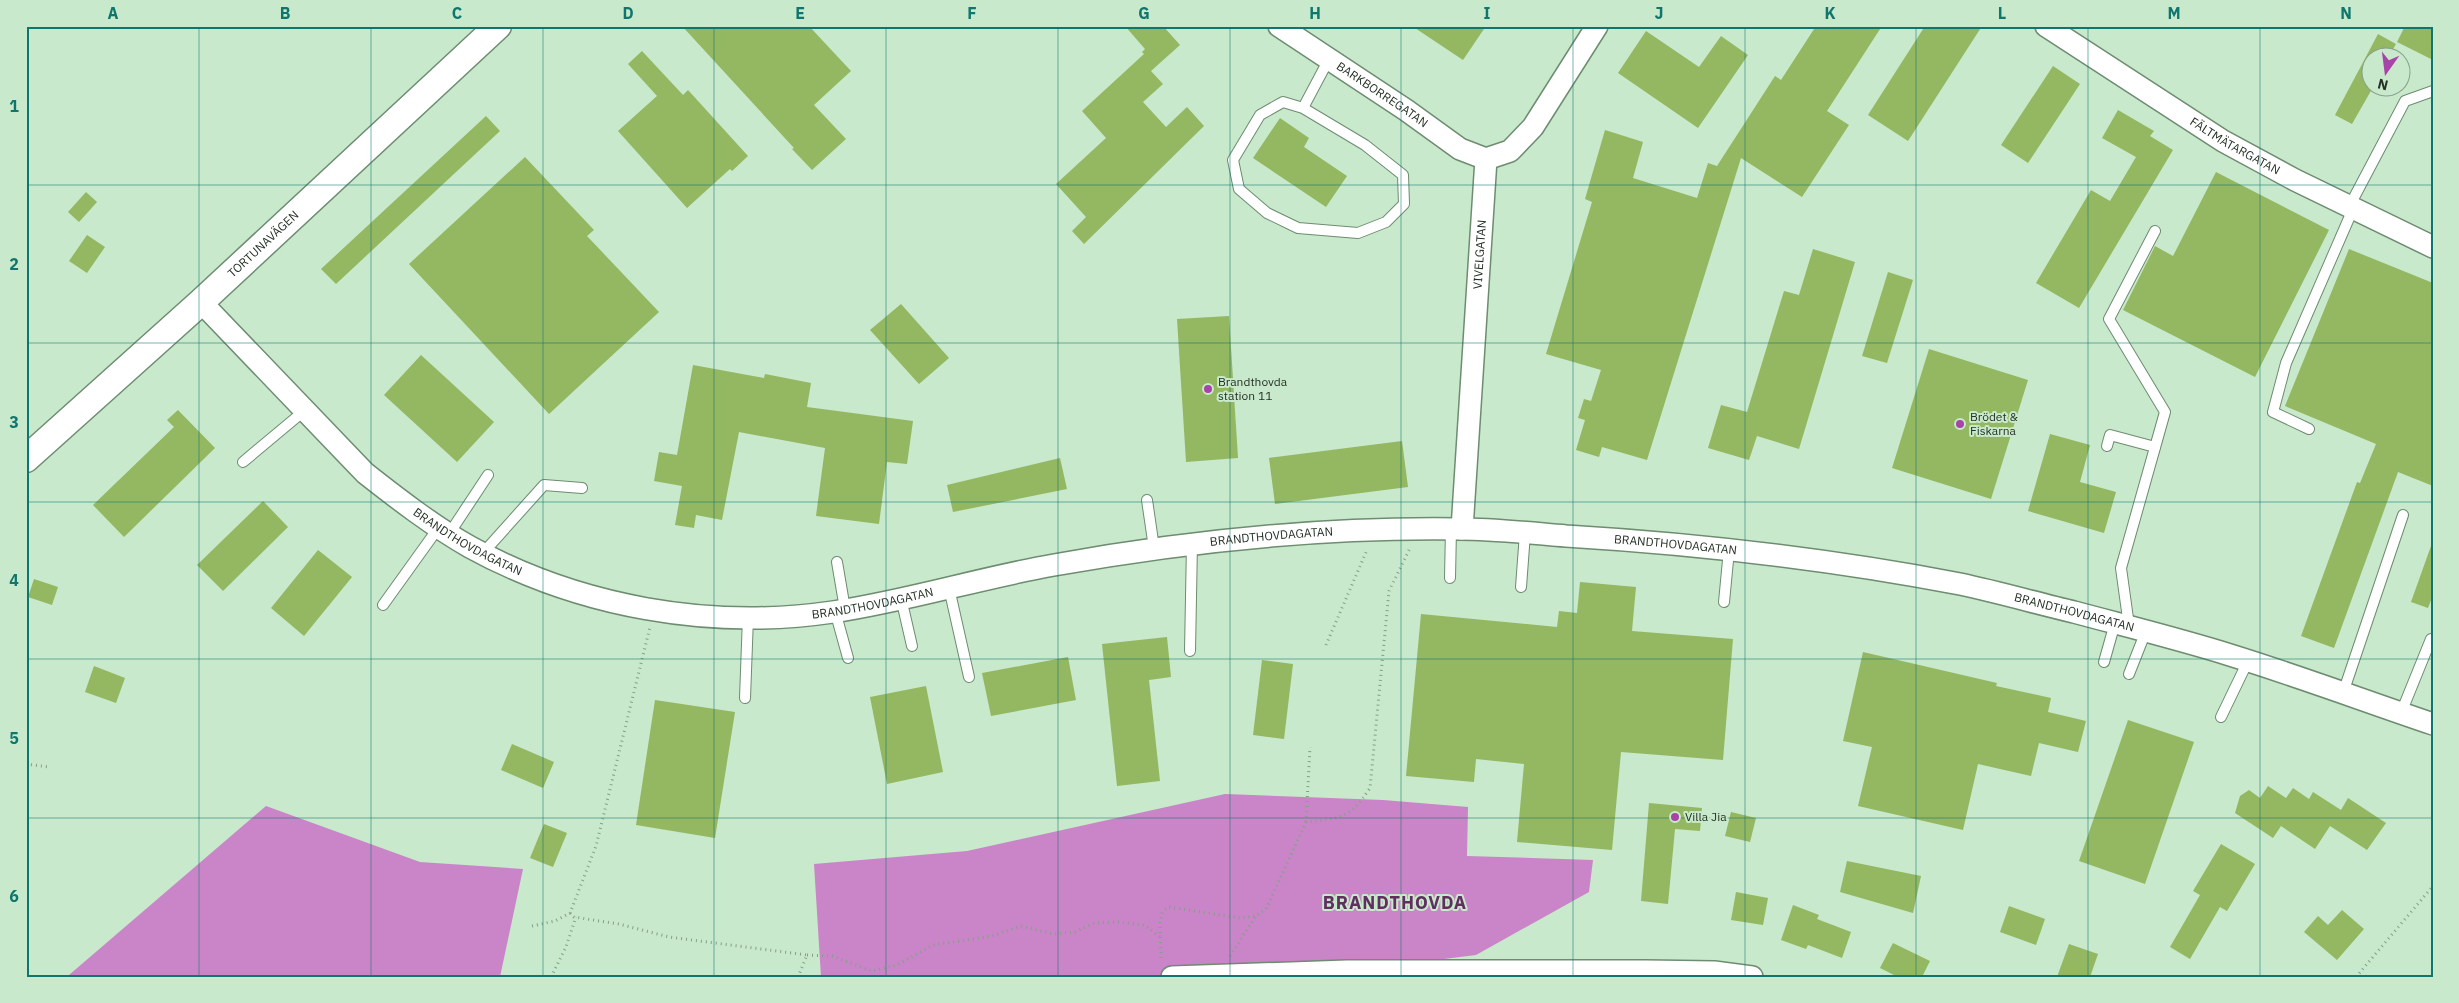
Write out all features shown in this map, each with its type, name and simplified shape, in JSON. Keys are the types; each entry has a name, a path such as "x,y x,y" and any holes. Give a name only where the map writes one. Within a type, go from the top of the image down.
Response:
{"street":[{"name":"TORTUNAVÄGEN","path":"30,450 201,302 498,26"},
{"name":"BARKBORREGATAN","path":"1279,26 1460,149 1486,159"},
{"path":"1486,159 1510,151 1533,128 1598,26"},
{"name":"FÄLTMÄTARGATAN","path":"2046,26 2223,141 2295,180 2433,247"},
{"name":"VIVELGATAN","path":"1456,529 1486,159"},
{"name":"BRANDTHOVDAGATAN","path":"201,302 365,473 444,530 482,553 509,566 575,592 655,610 704,617 748,617 840,610 1045,567 1154,548 1274,534 1456,529 1525,533 1729,550 1806,559 1958,584 2130,627 2248,661 2433,724"},
{"path":"1172,977 1221,974 1579,974 1707,971 1752,977"}],"lane":[{"path":"1303,108 1329,59"},
{"path":"2309,429 2273,412 2286,363 2351,208 2405,101 2433,91"},
{"path":"1283,102 1303,108 1365,145 1403,175 1404,204 1386,222 1358,233 1298,228 1267,213 1239,189 1233,160 1260,115 1283,102"},
{"path":"2129,674 2130,627 2121,568 2165,412 2109,319 2155,231"},
{"path":"243,462 304,410"},
{"path":"2107,446 2110,435 2155,447"},
{"path":"384,605 488,475"},
{"path":"482,553 544,485 582,488"},
{"path":"1147,500 1154,548"},
{"path":"2343,693 2403,515"},
{"path":"1450,578 1456,529"},
{"path":"1521,587 1525,533"},
{"path":"1190,651 1192,543"},
{"path":"1724,602 1729,550"},
{"path":"837,562 840,610 848,658"},
{"path":"949,588 969,677"},
{"path":"901,598 912,646"},
{"path":"745,698 748,617"},
{"path":"2104,662 2130,627"},
{"path":"2401,713 2431,639 2433,640"},
{"path":"2221,717 2248,661"}],"path":[{"path":"1306,822 1339,819 1357,807 1370,788 1388,591 1410,549 1411,530"},
{"path":"1326,645 1375,531"},
{"path":"532,926 555,922 570,913 596,846 655,610"},
{"path":"1221,974 1236,944 1256,916 1266,908 1306,822 1310,747"},
{"path":"26,764 49,767"},
{"path":"2356,977 2433,886"},
{"path":"1161,958 1160,920 1163,911 1168,907 1241,918 1256,916"},
{"path":"570,913 576,917 619,924 669,937 807,955 832,956 872,971 898,964 933,945 992,936 1021,926 1053,934 1075,932 1094,923 1118,922 1144,925 1160,937"},
{"path":"551,977 566,946 576,917"},
{"path":"798,977 807,955"}],"shaded area":[{"path":"1225,794 1383,800 1468,807 1467,856 1593,860 1589,892 1476,955 1356,970 1186,977 821,977 814,864 967,851"},
{"path":"266,806 420,862 523,869 500,977 69,975"}],"building":[{"path":"682,26 809,26 851,71 814,105 846,139 812,170"},
{"path":"1125,26 1163,26 1180,45 1151,71 1163,84 1143,102 1166,127 1187,107 1204,126 1084,244 1072,231 1086,217 1056,184 1106,138 1082,111 1144,54 1142,52 1145,49"},
{"path":"1412,26 1486,26 1463,60"},
{"path":"1816,26 1882,26 1827,111 1849,125 1802,197 1741,158 1647,460 1602,447 1599,457 1576,450 1585,420 1578,418 1584,399 1591,401 1601,370 1546,354 1592,202 1585,199 1605,130 1643,142 1633,178 1697,198 1708,163 1717,166 1775,76 1781,80"},
{"path":"1925,26 1982,26 1908,141 1868,115"},
{"path":"2405,26 2433,26 2433,60 2412,48 2397,42"},
{"path":"1646,31 1699,67 1721,36 1748,55 1698,128 1618,73"},
{"path":"2378,34 2396,44 2394,48 2371,48"},
{"path":"642,51 683,95 688,90 748,156 732,171 730,169 687,208 618,131 657,96 628,64"},
{"path":"2362,64 2362,98 2367,98 2352,124 2335,115"},
{"path":"2053,66 2080,84 2028,163 2001,145"},
{"path":"2118,110 2154,131 2150,136 2173,150 2079,308 2036,283 2091,190 2110,201 2136,157 2102,138"},
{"path":"486,116 500,131 336,284 321,269"},
{"path":"1280,118 1309,138 1304,147 1347,176 1326,207 1253,158"},
{"path":"525,157 594,230 587,236 659,312 549,414 409,264"},
{"path":"2216,172 2329,230 2255,377 2123,310 2155,246 2173,256"},
{"path":"86,192 97,202 79,222 68,212"},
{"path":"87,235 105,247 87,273 69,261"},
{"path":"1813,249 1855,262 1799,449 1757,436 1749,460 1708,448 1721,405 1747,412 1784,291 1799,295"},
{"path":"2349,249 2433,283 2433,486 2398,472 2334,648 2301,636 2357,482 2360,483 2376,444 2285,406"},
{"path":"1888,272 1913,280 1887,363 1862,356"},
{"path":"901,304 949,358 919,384 870,330"},
{"name":"Brandthovda station 11","path":"1229,316 1238,458 1186,462 1177,319"},
{"name":"Brödet & Fiskarna","path":"1929,349 2028,380 1991,499 1892,468"},
{"path":"421,355 494,422 457,462 384,395"},
{"path":"693,365 764,378 765,374 811,383 807,407 913,421 907,464 887,462 879,524 816,516 825,448 739,432 722,520 696,515 694,528 675,525 682,486 654,481 659,452 677,455"},
{"path":"178,410 215,448 124,537 93,505 174,427 167,420"},
{"path":"2050,434 2090,445 2080,482 2116,492 2104,533 2028,511"},
{"path":"1402,441 1408,487 1275,504 1269,458"},
{"path":"1060,458 1067,489 953,512 947,485"},
{"path":"263,501 288,527 223,591 197,565"},
{"path":"2431,546 2433,546 2433,595 2428,608 2411,602"},
{"path":"318,550 352,577 304,636 271,608"},
{"path":"34,579 58,587 52,605 28,597"},
{"path":"1580,582 1636,587 1632,631 1733,639 1723,760 1621,752 1612,850 1517,842 1524,764 1476,759 1474,782 1406,776 1421,614 1557,627 1559,611 1577,613"},
{"path":"1167,637 1171,677 1149,680 1160,781 1117,786 1102,644"},
{"path":"1863,652 1997,683 1996,686 2051,698 2048,712 2086,721 2078,752 2039,743 2031,776 1978,764 1963,830 1858,806 1872,747 1843,741"},
{"path":"1068,657 1076,700 991,716 982,673"},
{"path":"1262,660 1293,664 1284,739 1253,735"},
{"path":"94,666 125,678 116,703 85,692"},
{"path":"926,686 943,772 887,784 870,697"},
{"path":"655,700 735,712 715,838 636,825"},
{"path":"2128,720 2194,742 2145,884 2079,861"},
{"path":"512,744 554,762 543,788 501,770"},
{"path":"2268,786 2286,798 2293,788 2309,799 2313,792 2341,810 2348,798 2386,823 2367,850 2330,826 2315,849 2281,826 2273,838 2235,813 2240,796 2249,790 2260,798"},
{"path":"1649,803 1702,808 1700,831 1675,829 1668,904 1641,901"},
{"path":"1731,812 1756,818 1750,842 1725,836"},
{"path":"544,824 567,833 553,867 530,858"},
{"path":"2221,844 2255,864 2227,911 2220,907 2190,959 2170,947 2200,895 2193,891"},
{"path":"1847,861 1921,876 1913,913 1840,892"},
{"path":"1736,892 1768,898 1763,925 1731,920"},
{"path":"1793,905 1819,915 1817,919 1851,932 1842,958 1808,945 1806,949 1781,940"},
{"path":"2009,906 2045,919 2036,945 2000,932"},
{"path":"2342,910 2364,929 2337,960 2304,932 2318,916 2328,925"},
{"path":"1893,943 1930,961 1922,977 1898,977 1880,968"},
{"path":"2069,944 2098,954 2090,977 2057,977"}],"place":[{"name":"Brandthovda station 11","path":"1208,389"},
{"name":"Brödet & Fiskarna","path":"1960,424"},
{"name":"Villa Jia","path":"1675,817"}],"district":[{"name":"BRANDTHOVDA","path":"1395,903"}]}
